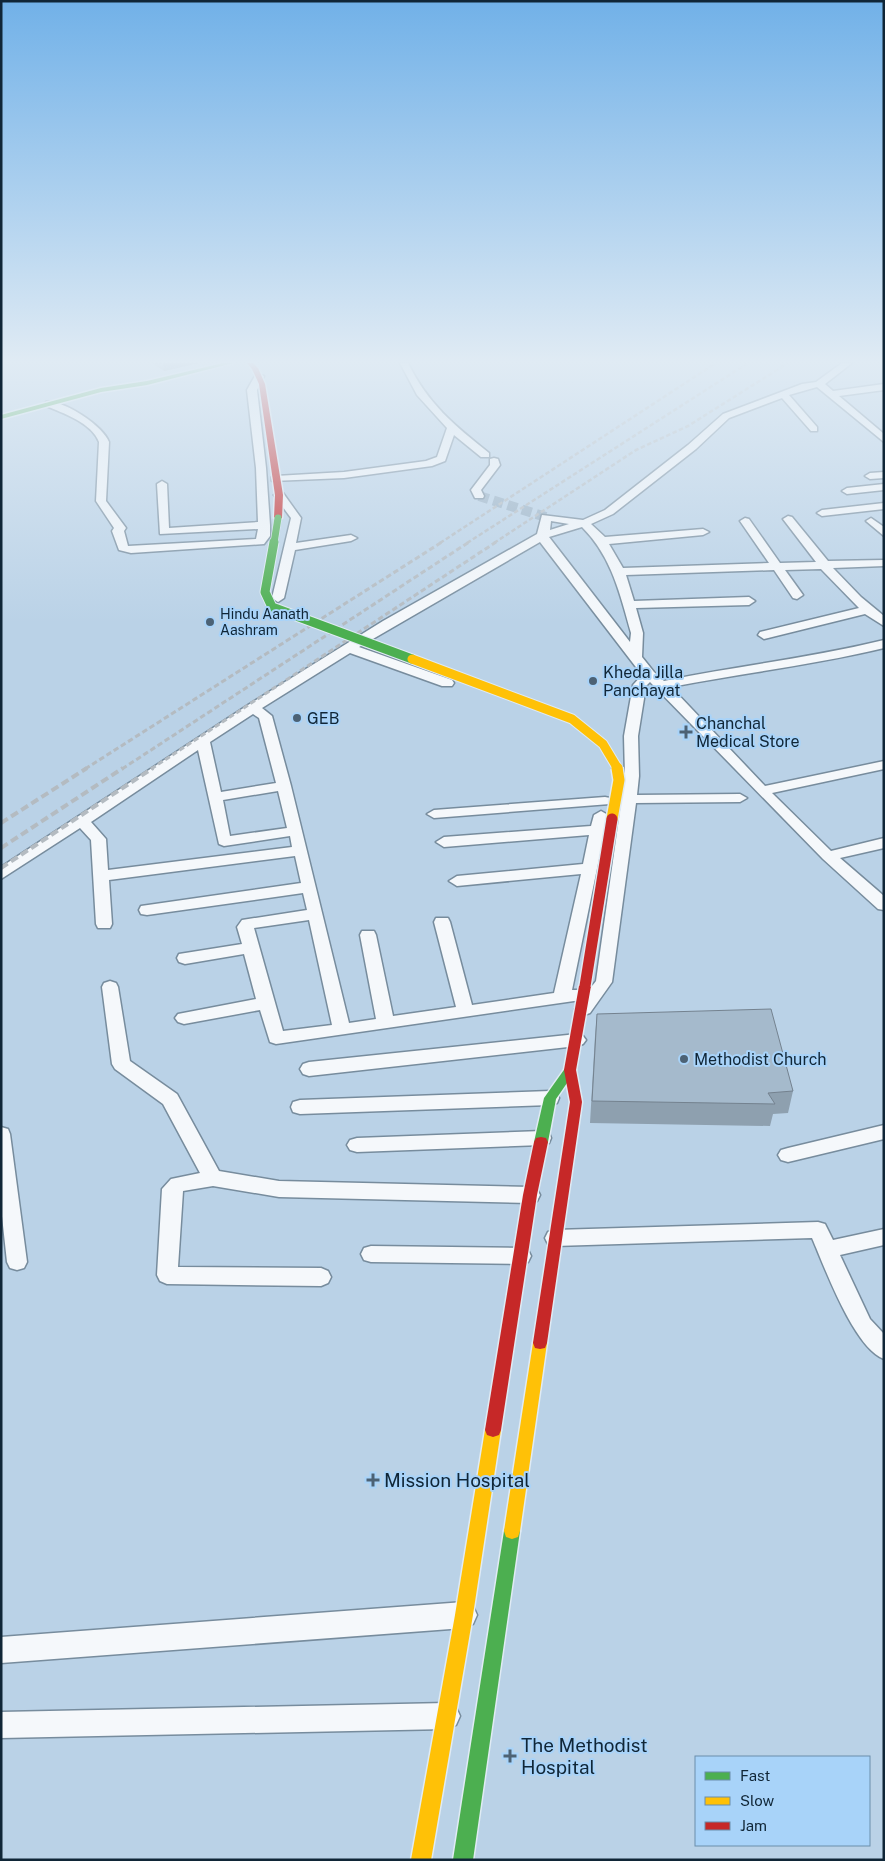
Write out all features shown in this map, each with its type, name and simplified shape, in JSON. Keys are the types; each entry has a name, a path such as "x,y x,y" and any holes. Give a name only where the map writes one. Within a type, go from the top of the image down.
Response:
{"main road":[{"path":"272,450 279,495 278,518 265,592 272,606 564,716 592,733 611,752 619,778 577,1040 570,1070 550,1098 530,1195 464,1615 421,1860"},
{"path":"463,1860 576,1102 570,1070"}],"street":[{"path":"104,450 101,501 120,528 118,531 123,548 131,550 260,542 264,536 264,525 257,450"},
{"path":"276,479 344,475 428,464 441,459 444,450"},
{"path":"479,496 476,490 495,465 480,450"},
{"path":"1,874 253,708 387,624 542,536 584,523 609,512 688,450"},
{"path":"870,476 884,475"},
{"path":"162,484 164,532 264,525"},
{"path":"847,491 879,487 884,498"},
{"path":"278,598 296,518 279,495"},
{"path":"822,513 884,506"},
{"path":"636,656 637,633 619,572 602,541 584,523 546,517 542,536 649,675 662,685 762,791 828,856 884,904"},
{"path":"788,519 825,565 866,610 884,622"},
{"path":"745,521 797,595"},
{"path":"871,521 884,533"},
{"path":"602,541 703,532"},
{"path":"290,547 351,538"},
{"path":"619,572 884,563"},
{"path":"628,605 749,601"},
{"path":"764,635 866,610"},
{"path":"662,685 733,671 834,656 884,644"},
{"path":"349,648 553,721 577,732 592,746 607,768 605,801 562,996"},
{"path":"582,1012 604,982 632,776 631,736 640,685 649,675"},
{"path":"253,708 265,716 310,887 342,1030"},
{"path":"203,741 224,841 296,831"},
{"path":"762,791 884,766"},
{"path":"215,797 284,786"},
{"path":"629,799 740,798"},
{"path":"434,814 605,801"},
{"path":"82,821 98,839 104,924"},
{"path":"444,842 598,830"},
{"path":"828,856 884,843"},
{"path":"100,876 301,851"},
{"path":"457,881 589,868"},
{"path":"147,910 310,887"},
{"path":"315,914 245,924 276,1038 342,1030 562,996 585,990"},
{"path":"442,922 465,1010"},
{"path":"368,936 386,1023"},
{"path":"184,958 250,948"},
{"path":"110,987 121,1064 170,1099 213,1178"},
{"path":"184,1018 265,1003"},
{"path":"310,1069 577,1040"},
{"path":"300,1107 550,1098"},
{"path":"788,1155 884,1132"},
{"path":"1,1134 4,1168 18,1262"},
{"path":"357,1145 542,1138"},
{"path":"321,1276 167,1274 172,1189 178,1184 213,1178 278,1189 530,1195"},
{"path":"556,1238 818,1230 862,1325 884,1350"},
{"path":"827,1250 884,1237"},
{"path":"371,1254 521,1256"},
{"path":"1,1650 464,1615"},
{"path":"1,1725 447,1716"}],"building":[{"name":"Methodist Church","path":"771,1009 793,1091 768,1093 775,1104 592,1101 597,1014"}],"tunnel":[{"path":"479,496 546,517"}],"railway":[{"path":"440,543 583,450"},
{"path":"467,543 612,450"},
{"path":"494,543 636,450"},
{"path":"85,769 442,542"},
{"path":"122,769 469,542"},
{"path":"151,769 496,542"},
{"path":"1,823 87,768"},
{"path":"1,848 123,768"},
{"path":"1,868 153,768"}],"traffic: fast":[{"path":"278,518 265,592 272,607 412,659"},
{"path":"541,1142 550,1098 570,1070"},
{"path":"463,1860 512,1531"}],"traffic: slow":[{"path":"412,659 572,719 588,730 610,752 618,770 619,780 612,819"},
{"path":"512,1531 540,1343"},
{"path":"421,1860 464,1615 493,1430"}],"traffic: jam":[{"path":"272,450 279,495 278,518"},
{"path":"585,986 612,819"},
{"path":"540,1343 576,1102 570,1070 585,986"},
{"path":"493,1430 530,1195 541,1142"}],"place":[{"name":"Hindu Aanath Aashram","path":"210,622"},
{"name":"Kheda Jilla Panchayat","path":"593,681"},
{"name":"GEB","path":"297,718"},
{"name":"Chanchal Medical Store","path":"686,732"},
{"name":"Methodist Church","path":"684,1059"},
{"name":"Mission Hospital","path":"373,1480"},
{"name":"The Methodist Hospital","path":"510,1756"}]}
